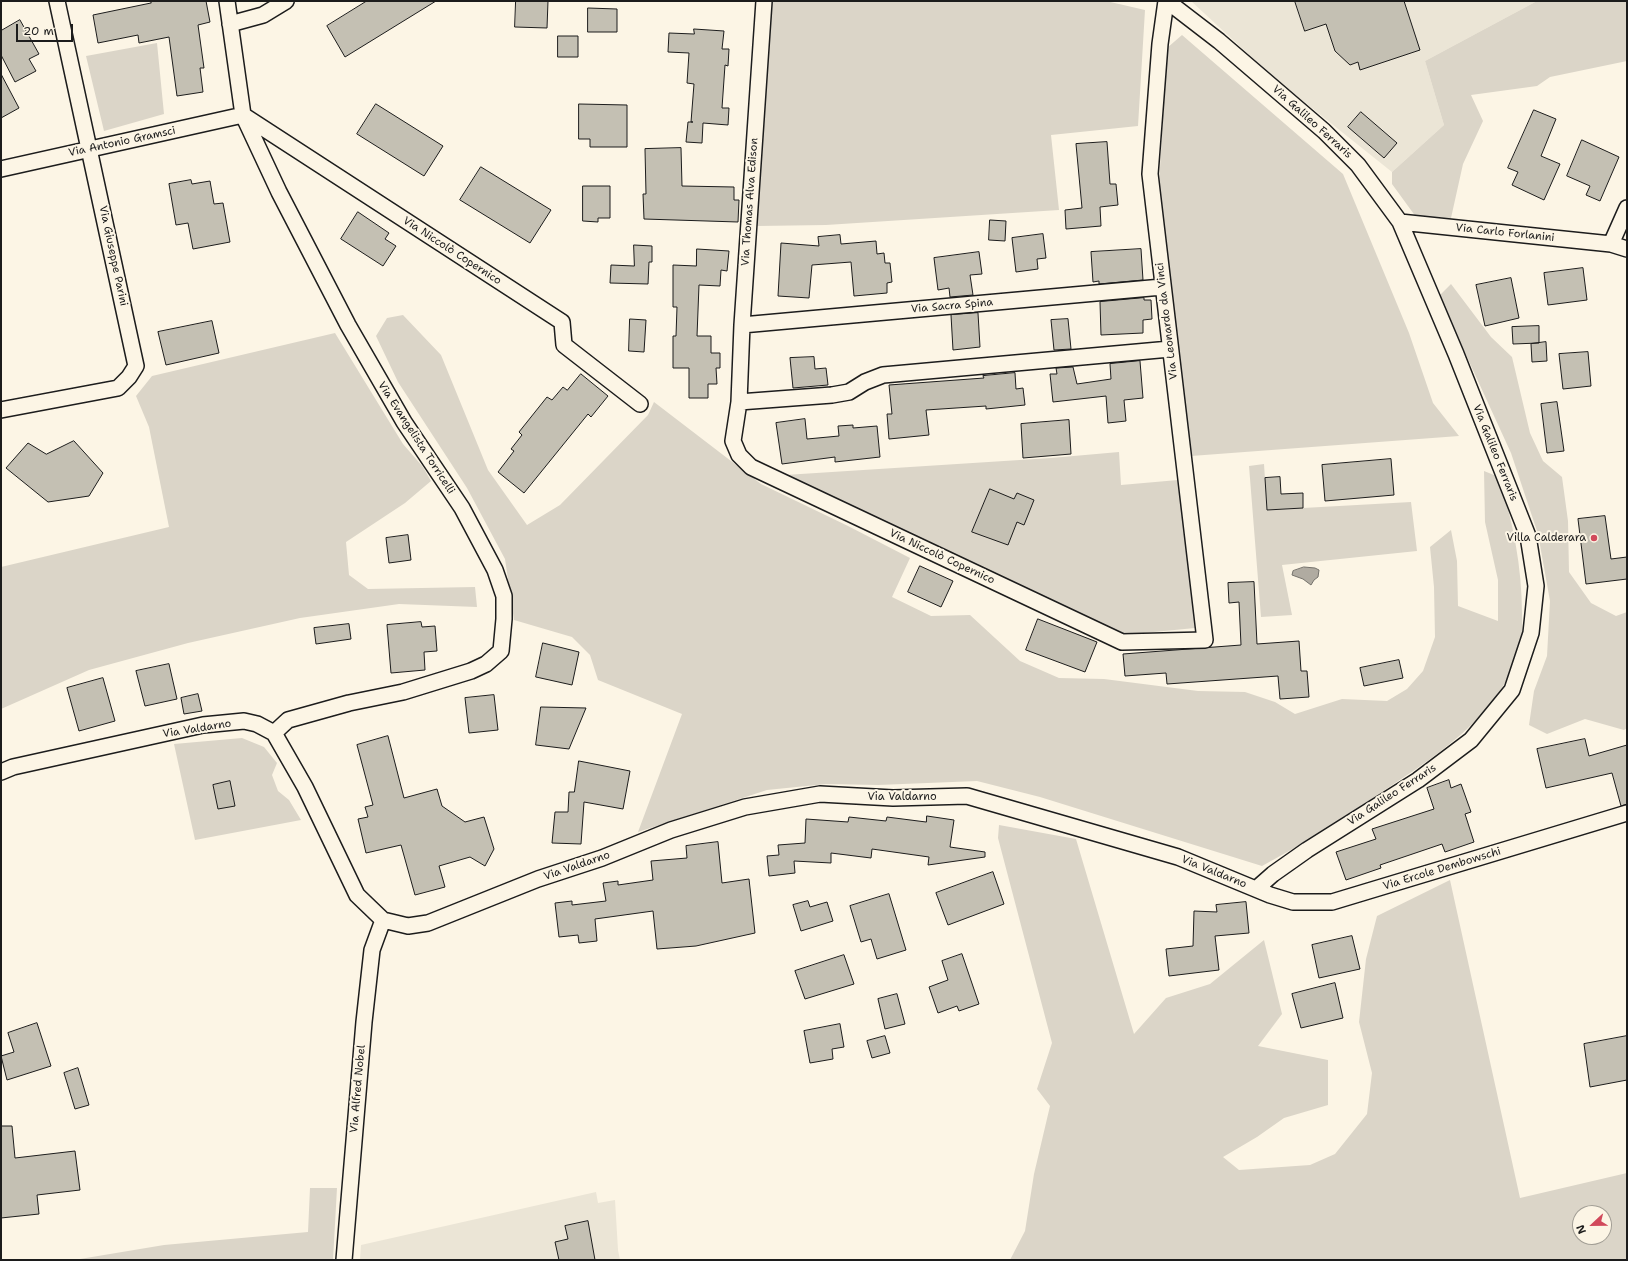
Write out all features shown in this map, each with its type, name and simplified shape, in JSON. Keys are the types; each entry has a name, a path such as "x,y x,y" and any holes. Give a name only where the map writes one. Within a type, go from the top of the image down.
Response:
{"street":[{"name":"Via Giuseppe Parini","path":"1,410 118,388 129,377 136,366 57,1"},
{"name":"Via Evangelista Torricelli","path":"227,1 243,115 279,192 348,326 404,422 462,508 495,570 504,596 504,619 501,651 486,664 471,671 403,692 349,702 288,720 274,733"},
{"path":"230,24 263,15 286,1"},
{"name":"Via Thomas Alva Edison","path":"739,402 742,325 764,1"},
{"name":"Via Galileo Ferraris","path":"1167,1 1219,41 1324,131 1358,165 1400,222 1456,354 1528,536 1536,586 1531,633 1512,690 1471,740 1418,780 1307,850 1273,874 1256,889"},
{"name":"Via Leonardo da Vinci","path":"1167,1 1160,44 1150,174 1162,287 1205,640"},
{"name":"Via Antonio Gramsci","path":"1,168 243,115"},
{"name":"Via Niccolò Copernico","path":"243,115 562,322 564,345 640,404"},
{"path":"1611,244 1627,208"},
{"name":"Via Carlo Forlanini","path":"1400,222 1611,244 1627,249"},
{"name":"Via Sacra Spina","path":"742,325 1162,287"},
{"path":"739,402 832,396 849,392 865,382 883,375 1170,349"},
{"name":"Via Niccolò Copernico","path":"739,402 733,440 738,455 751,467 1122,642 1205,640"},
{"name":"Via Valdarno","path":"1,772 13,767 204,725 244,721 257,724 274,733 305,787 357,895 384,920 408,926 428,923 538,879 602,858 671,830 745,807 820,794 893,798 967,796 1178,857 1256,889"},
{"name":"Via Ercole Dembowschi","path":"1256,889 1293,902 1332,902 1627,813"},
{"name":"Via Alfred Nobel","path":"344,1260 363,1030 372,950 384,920"}],"shaded area":[{"path":"770,1 1106,1 1145,10 1138,126 1051,135 1059,210 826,225 757,226"},
{"path":"1191,1 1537,1 1425,61 1444,125 1392,172 1273,77"},
{"path":"1537,1 1627,1 1627,61 1550,77 1537,86 1471,95 1483,121 1463,164 1451,218 1416,217 1392,184 1392,172 1444,125 1425,61"},
{"path":"1182,35 1343,174 1409,333 1433,403 1459,436 1191,456 1158,202 1167,48"},
{"path":"157,43 164,114 104,131 86,56"},
{"path":"1451,284 1491,337 1512,357 1530,433 1543,461 1562,477 1568,521 1569,572 1591,603 1616,616 1627,612 1627,728 1624,730 1585,719 1547,734 1529,725 1534,691 1547,656 1550,601 1538,534 1511,453 1439,296"},
{"path":"403,315 441,355 488,470 527,525 560,505 648,415 654,402 761,484 910,558 892,597 931,616 970,615 1020,661 1059,678 1104,679 1198,691 1245,692 1275,702 1295,714 1342,699 1387,701 1407,689 1423,671 1435,637 1434,587 1430,547 1451,530 1457,561 1458,606 1498,621 1498,580 1485,522 1484,471 1499,477 1516,545 1522,596 1521,641 1513,667 1500,691 1483,713 1463,733 1441,751 1373,798 1319,833 1262,866 1040,797 977,781 878,785 826,784 767,790 638,832 682,714 598,680 590,655 572,637 514,620 505,559 467,488 398,382 376,336 387,318"},
{"path":"335,333 403,444 423,467 431,481 405,503 346,542 349,575 368,589 475,587 477,607 399,604 300,618 188,643 89,670 1,709 1,567 169,527 149,427 136,396 152,376"},
{"path":"1119,452 1121,485 1178,480 1195,628 1123,635 785,475 1051,458"},
{"path":"1264,464 1267,510 1411,502 1417,551 1282,565 1292,615 1261,617 1249,466"},
{"path":"1304,567 1319,570 1318,577 1311,585 1303,579 1292,575 1293,571"},
{"path":"242,738 264,747 277,763 272,775 278,791 289,800 301,820 195,840 174,744"},
{"path":"999,825 1076,839 1134,1034 1166,998 1210,984 1264,940 1282,1014 1258,1046 1328,1060 1328,1105 1284,1118 1257,1137 1223,1157 1239,1170 1310,1165 1335,1154 1367,1114 1372,1073 1359,1022 1366,959 1377,916 1450,880 1520,1198 1627,1173 1627,1260 1010,1260 1025,1231 1034,1174 1050,1106 1037,1089 1052,1043 998,838"},
{"path":"310,1188 337,1188 333,1260 74,1260 164,1245 308,1232"},
{"path":"596,1192 598,1203 615,1200 620,1260 360,1260 361,1245"}],"building":[{"path":"150,1 206,1 210,22 198,25 204,68 200,68 203,92 177,96 169,37 139,43 138,35 98,43 93,15 151,3"},
{"path":"367,1 436,1 345,57 327,26"},
{"path":"516,1 548,1 547,28 515,27"},
{"path":"1295,1 1404,1 1420,50 1360,70 1358,62 1350,65 1335,51 1326,24 1305,31"},
{"path":"588,8 617,9 617,32 588,32"},
{"path":"20,20 39,54 29,59 36,71 15,82 1,55 1,31"},
{"path":"694,29 724,31 722,49 729,49 728,66 725,65 722,108 729,108 728,125 703,123 702,143 686,142 688,122 691,122 694,84 687,83 689,53 668,52 669,33 694,34"},
{"path":"558,36 578,36 578,57 558,57"},
{"path":"1,74 19,108 1,118"},
{"path":"376,104 443,146 424,176 357,134"},
{"path":"579,104 627,105 627,147 590,147 590,139 579,139"},
{"path":"1534,110 1556,119 1541,156 1560,164 1544,200 1512,185 1518,172 1508,168"},
{"path":"1361,112 1397,143 1384,158 1348,127"},
{"path":"1582,140 1619,157 1600,201 1586,195 1590,186 1567,176"},
{"path":"1107,142 1110,184 1116,184 1118,205 1100,207 1101,226 1066,229 1065,210 1082,208 1076,144"},
{"path":"681,148 682,186 734,187 734,200 739,200 738,222 644,219 643,194 646,194 645,149"},
{"path":"481,167 551,210 530,243 460,200"},
{"path":"191,180 192,184 210,181 214,204 223,203 230,242 193,249 188,223 176,225 169,184"},
{"path":"583,186 610,186 610,218 598,218 598,222 583,221"},
{"path":"358,212 389,233 385,239 396,246 383,266 341,239"},
{"path":"990,220 1006,221 1005,241 989,240"},
{"path":"1043,234 1046,258 1037,259 1038,269 1016,272 1012,238"},
{"path":"840,235 841,244 876,241 877,254 884,253 885,263 890,263 892,282 887,283 887,293 854,296 851,262 812,265 809,298 778,296 781,243 819,246 818,237"},
{"path":"634,245 652,246 652,262 649,262 648,284 610,283 611,265 634,266"},
{"path":"697,249 729,251 727,271 721,270 720,286 699,285 697,336 711,336 711,353 720,353 720,368 716,368 717,384 708,384 708,398 689,398 689,368 673,368 673,336 676,336 677,307 673,307 673,265 696,266"},
{"path":"1141,249 1143,280 1099,284 1099,281 1093,282 1091,252"},
{"path":"979,252 982,274 970,275 973,295 950,297 949,288 938,290 934,258"},
{"path":"1583,268 1587,300 1548,305 1544,273"},
{"path":"1511,278 1519,318 1485,326 1476,285"},
{"path":"1144,298 1144,300 1151,300 1152,319 1143,320 1143,333 1101,335 1100,302"},
{"path":"978,313 980,347 953,350 951,315"},
{"path":"630,319 646,320 644,352 629,351"},
{"path":"1068,319 1071,349 1054,350 1051,320"},
{"path":"212,321 219,353 166,365 158,332"},
{"path":"1539,326 1539,343 1513,344 1512,327"},
{"path":"1546,342 1547,361 1532,362 1531,344"},
{"path":"1588,352 1591,386 1563,389 1559,354"},
{"path":"814,357 815,369 826,368 828,385 793,388 790,358"},
{"path":"1140,361 1143,398 1124,400 1126,421 1108,423 1106,396 1053,402 1050,374 1057,374 1056,368 1073,367 1077,384 1111,379 1110,364"},
{"path":"1015,373 1016,389 1023,388 1025,405 986,409 986,406 926,410 929,435 889,439 887,414 892,414 889,385 984,378 983,376"},
{"path":"581,374 608,396 591,417 588,414 524,493 498,472 514,451 511,449 522,435 519,432 547,397 552,400 563,387 567,390"},
{"path":"1557,402 1564,451 1547,453 1541,404"},
{"path":"805,419 807,439 839,436 838,426 853,425 853,428 877,426 880,457 835,462 835,457 782,464 776,423"},
{"path":"1069,420 1071,454 1023,458 1021,424"},
{"path":"74,441 103,473 89,496 48,502 6,468 28,443 46,454"},
{"path":"1391,459 1394,495 1325,501 1322,465"},
{"path":"1280,477 1281,494 1303,493 1303,508 1267,510 1265,478"},
{"path":"990,489 1014,499 1017,493 1034,500 1024,525 1017,522 1008,545 972,532"},
{"name":"Villa Calderara","path":"1605,516 1611,559 1627,557 1627,579 1586,584 1578,519"},
{"path":"408,535 411,560 389,563 386,538"},
{"path":"920,566 953,581 941,607 908,592"},
{"path":"1254,582 1257,644 1299,641 1301,671 1307,671 1309,697 1280,699 1278,676 1167,684 1166,673 1125,676 1123,654 1241,645 1239,602 1229,603 1228,583"},
{"path":"1038,619 1097,642 1085,672 1026,650"},
{"path":"421,622 422,627 435,626 437,651 424,652 425,670 391,673 387,625"},
{"path":"349,624 351,639 316,644 314,628"},
{"path":"543,643 579,652 572,685 536,677"},
{"path":"1399,660 1403,678 1364,686 1360,668"},
{"path":"169,664 177,699 145,706 136,671"},
{"path":"103,678 115,721 79,731 67,688"},
{"path":"198,694 202,711 184,714 181,698"},
{"path":"494,695 498,730 469,733 465,698"},
{"path":"541,707 586,708 569,749 536,745"},
{"path":"388,736 404,798 437,789 442,806 465,822 484,817 494,849 485,866 470,857 439,866 445,887 415,895 401,845 366,853 358,819 368,817 365,807 373,805 357,745"},
{"path":"1585,739 1589,756 1627,745 1627,804 1621,806 1612,773 1546,788 1537,749"},
{"path":"579,761 630,771 623,809 584,802 581,844 552,843 555,812 568,812 569,792 574,792"},
{"path":"1449,780 1451,788 1461,784 1471,812 1465,814 1474,842 1445,852 1442,844 1380,865 1381,868 1346,880 1336,852 1376,839 1372,829 1434,809 1427,788"},
{"path":"230,781 235,806 218,809 213,785"},
{"path":"927,816 954,820 950,847 985,852 985,857 928,865 929,857 872,849 871,858 831,853 831,863 794,861 795,873 769,876 767,856 779,855 778,845 805,843 806,819 848,822 849,817 886,821 887,817 926,822"},
{"path":"718,842 722,883 749,879 755,933 696,946 657,949 653,911 595,919 597,941 579,943 578,935 559,937 555,903 572,901 572,905 606,901 603,883 618,881 618,885 653,880 651,861 687,858 686,846"},
{"path":"993,872 1004,904 948,925 936,893"},
{"path":"889,894 906,950 877,959 871,939 861,942 850,906"},
{"path":"808,901 810,907 827,902 833,921 801,931 793,905"},
{"path":"1246,902 1249,933 1215,936 1219,970 1169,976 1166,949 1193,946 1194,911 1217,912 1216,905"},
{"path":"1352,936 1360,969 1319,978 1312,945"},
{"path":"962,954 979,1004 959,1011 957,1006 938,1013 929,987 948,980 942,961"},
{"path":"844,955 854,984 805,999 795,971"},
{"path":"1335,983 1343,1018 1301,1028 1292,994"},
{"path":"897,994 905,1024 885,1029 878,999"},
{"path":"37,1023 51,1066 7,1080 1,1056 14,1052 8,1033"},
{"path":"840,1024 844,1047 832,1049 833,1059 810,1063 804,1031"},
{"path":"885,1036 890,1053 872,1058 867,1041"},
{"path":"1627,1036 1627,1080 1590,1087 1584,1044"},
{"path":"78,1068 89,1105 75,1109 64,1073"},
{"path":"1,1126 12,1126 15,1158 75,1151 80,1190 37,1195 39,1214 1,1218"},
{"path":"588,1221 595,1260 559,1260 555,1242 568,1239 565,1226"}],"place":[{"name":"Villa Calderara","path":"1594,538"}]}
